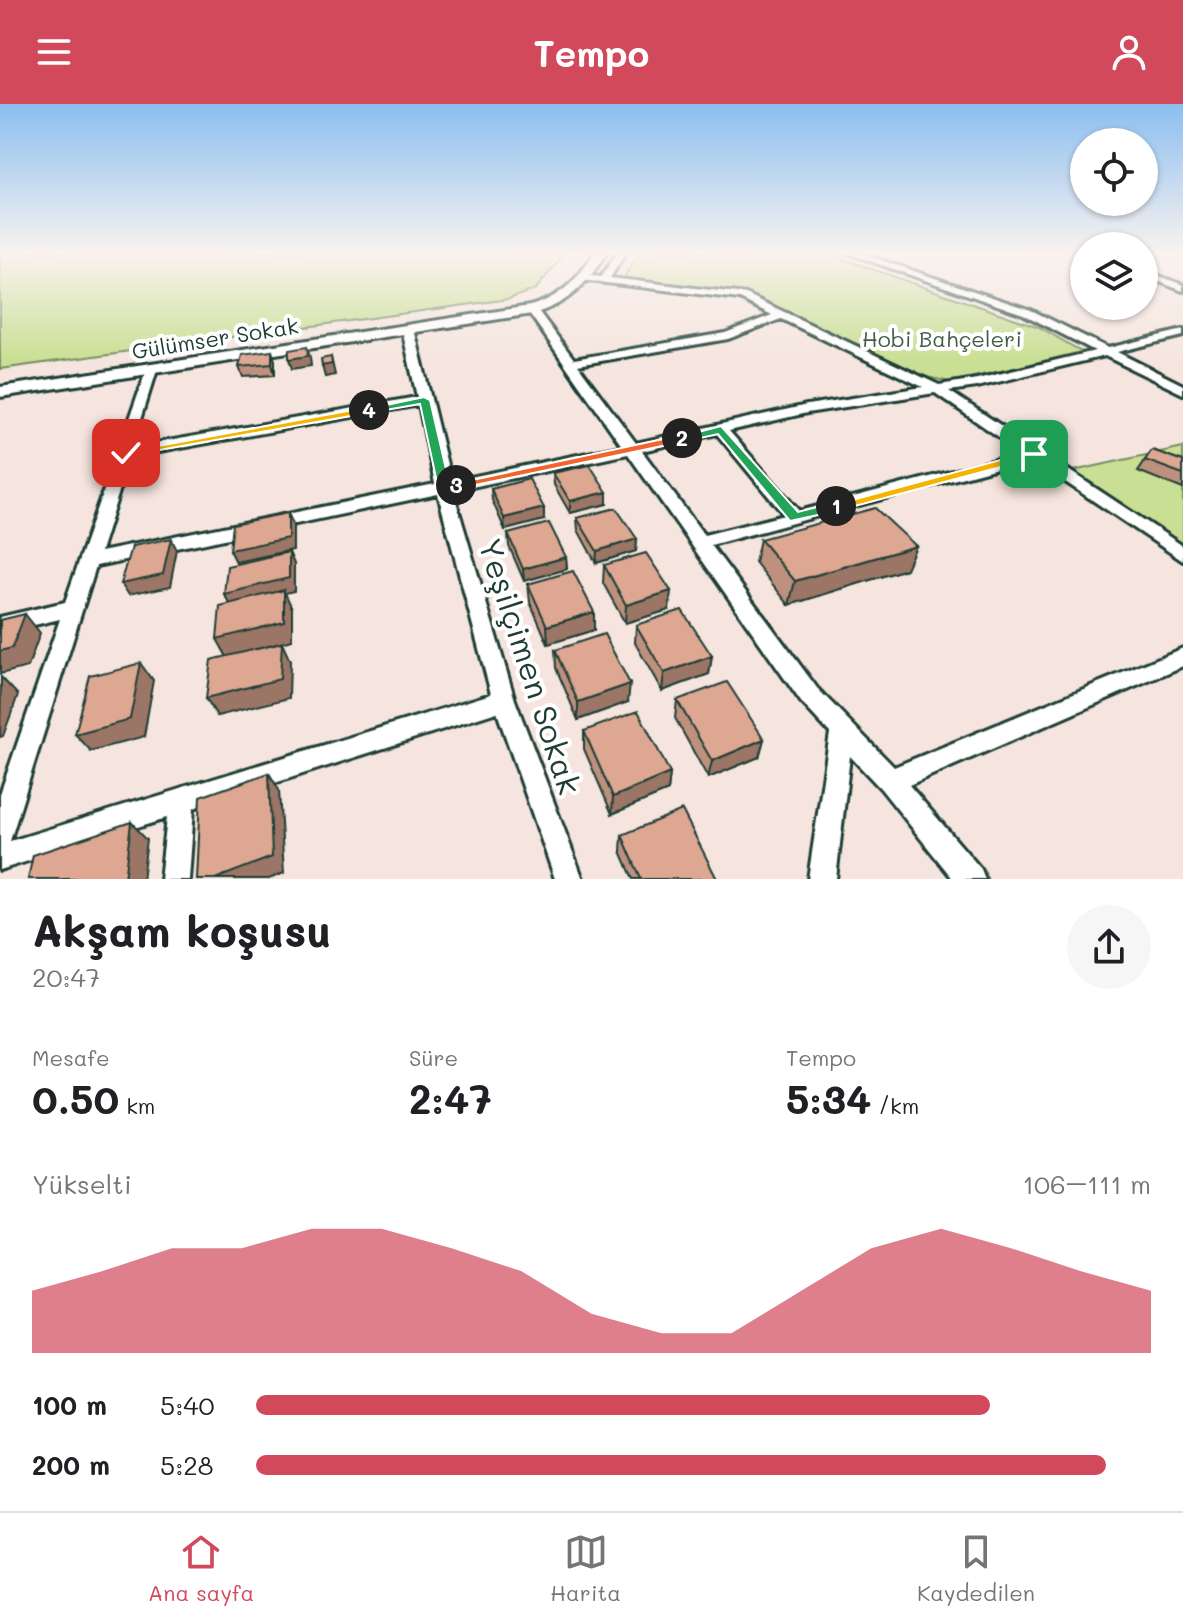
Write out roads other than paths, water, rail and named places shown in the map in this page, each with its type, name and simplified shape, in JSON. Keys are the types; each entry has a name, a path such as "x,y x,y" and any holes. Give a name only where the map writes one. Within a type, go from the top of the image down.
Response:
{"street":[{"path":"0,381 532,303 554,295 559,288"},
{"name":"Gülümser Sokak","path":"0,392 532,310 562,301 574,288"},
{"path":"669,288 742,296 939,390 1183,555"},
{"path":"956,288 1027,312 1183,390"},
{"path":"532,310 809,695 890,781 971,879"},
{"path":"571,363 728,336 781,315"},
{"name":"Yeşilçimen Sokak","path":"408,329 444,487 504,700 569,879"},
{"path":"89,561 721,430 807,409 939,390 1183,333"},
{"path":"0,832 151,370"},
{"path":"126,453 424,400"},
{"path":"721,430 795,517"},
{"path":"698,543 1034,454"},
{"path":"0,625 73,608"},
{"path":"890,781 1183,657"},
{"path":"0,857 504,700"},
{"path":"822,879 842,729"},
{"path":"174,879 181,799"}],"park label":[{"name":"Hobi Bahçeleri","path":"942,338"}]}
